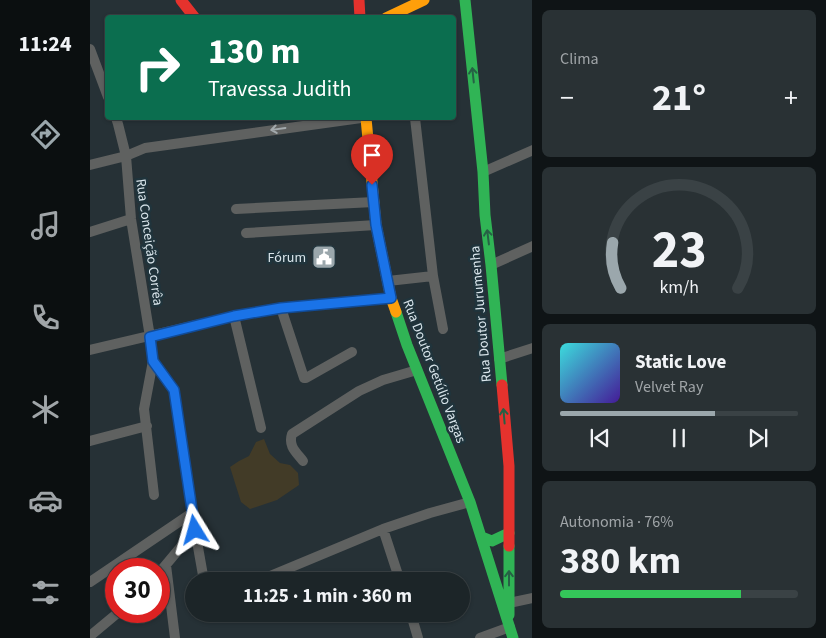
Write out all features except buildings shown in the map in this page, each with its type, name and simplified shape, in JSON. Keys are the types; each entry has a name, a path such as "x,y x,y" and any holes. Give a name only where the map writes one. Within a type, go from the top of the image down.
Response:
{"main road":[{"path":"181,0 193,15"},
{"path":"359,0 360,15"},
{"path":"392,15 424,0"},
{"name":"Rua Doutor Jurumenha","path":"465,0 483,172 485,215 509,466 509,603 511,634"},
{"name":"Rua Doutor Getúlio Vargas","path":"366,120 376,225 391,298 407,345 470,502 511,634"},
{"path":"482,537 492,541 509,532"}],"street":[{"path":"90,49 105,89"},
{"name":"Rua Conceição Corrêa","path":"117,120 126,156 131,219 153,361 144,409 154,495"},
{"path":"90,166 126,156 145,148 346,120"},
{"path":"414,120 433,276 443,329"},
{"path":"483,172 532,150"},
{"path":"236,209 374,202"},
{"path":"90,232 131,219"},
{"path":"246,233 376,225"},
{"path":"491,265 532,246"},
{"path":"388,281 433,276"},
{"path":"90,350 234,316 281,308 391,298"},
{"path":"281,308 304,378 352,352"},
{"path":"234,316 261,428"},
{"path":"499,359 532,348"},
{"name":"Rua Conceição Corrêa","path":"153,361 174,390 202,572"},
{"path":"303,461 291,445 292,434 359,391 383,380 417,370"},
{"path":"90,442 147,426"},
{"path":"280,572 383,530 430,513 470,502"},
{"path":"90,582 192,513"},
{"path":"170,560 195,530"},
{"path":"383,530 397,572"},
{"path":"170,597 175,638"},
{"path":"509,603 532,598"},
{"path":"413,622 418,638"},
{"path":"90,636 106,623"},
{"path":"480,638 511,634"}],"shaded area":[{"path":"264,439 270,454 280,463 290,465 298,473 299,485 277,500 250,509 241,502 230,467 249,456 256,442"}],"traffic: fast":[{"path":"465,0 502,385"},
{"path":"396,312 407,345 470,502 513,638"},
{"path":"482,537 492,541 509,533"},
{"path":"509,546 509,615"}],"traffic: slow":[{"path":"392,15 424,0"},
{"path":"366,120 376,225 391,298 396,312"}],"traffic: jam":[{"path":"181,0 193,15"},
{"path":"359,0 360,15"},
{"path":"502,385 509,466 509,546"}],"place":[{"name":"Fórum","path":"324,257"}],"route":[{"path":"195,530 174,390 153,361 150,337 234,316 281,308 391,298 376,225 372,185"}]}
